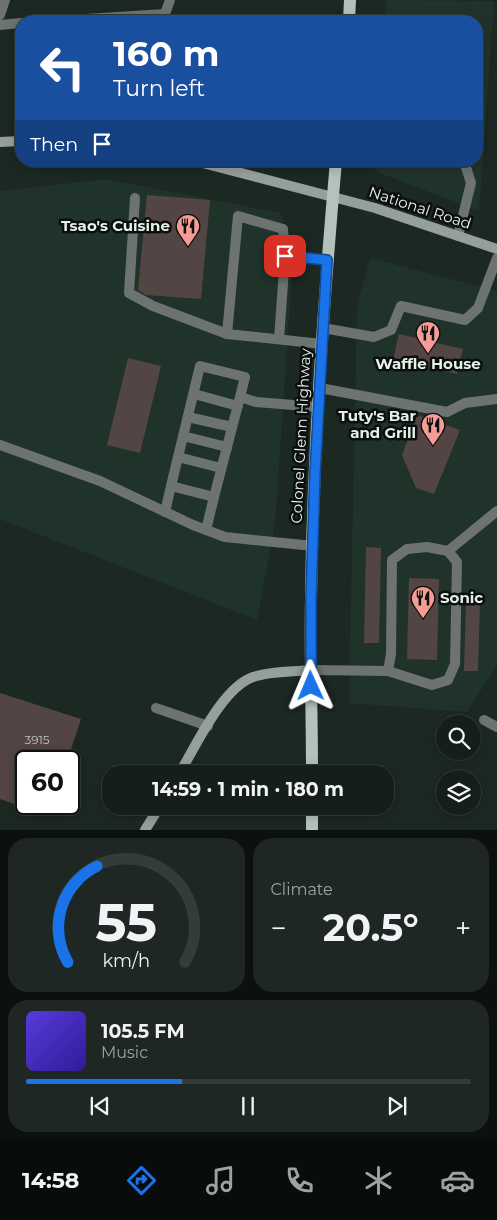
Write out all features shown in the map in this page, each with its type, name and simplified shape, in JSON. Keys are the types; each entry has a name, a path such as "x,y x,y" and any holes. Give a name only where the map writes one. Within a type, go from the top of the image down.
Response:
{"main road":[{"path":"349,15 350,0"},
{"path":"0,142 15,141"},
{"name":"National Road","path":"219,167 390,212 497,249"},
{"name":"Colonel Glenn Highway","path":"312,765 313,546 318,407 322,328 335,167"},
{"path":"184,765 226,697 246,681 266,674 311,670"},
{"path":"145,830 154,815"},
{"path":"312,815 312,830"}],"street":[{"path":"0,15 5,0"},
{"path":"149,15 165,14 170,0"},
{"path":"0,25 15,24"},
{"path":"458,236 471,183 466,167"},
{"path":"135,198 129,293 153,306 227,334 322,344"},
{"path":"227,334 238,216 283,229 285,256 279,340"},
{"path":"285,256 327,260"},
{"path":"322,328 374,337 391,330 401,306 465,320 478,308 497,258"},
{"path":"164,512 200,366 245,377 206,530"},
{"path":"320,388 447,412 465,402 497,399"},
{"path":"194,394 239,401 318,407"},
{"path":"188,417 232,427"},
{"path":"184,436 227,447"},
{"path":"0,445 100,481 164,512 225,537 313,546"},
{"path":"178,457 222,468"},
{"path":"171,486 214,497"},
{"path":"448,551 497,511"},
{"path":"311,670 388,671 432,685 448,680 455,664 457,562 448,551 427,547 407,549 392,560 391,654 388,671"},
{"path":"156,708 208,726"},
{"path":"484,720 497,726"}],"shaded area":[{"path":"386,0 494,1 483,155 483,15 385,15"},
{"path":"374,167 482,167 479,211 377,172"},
{"path":"106,179 280,213 294,244 275,524 257,620 0,519 0,191"},
{"path":"370,258 497,291 497,665 467,712 349,703 357,306"}],"building":[{"path":"147,195 210,200 201,299 146,295 138,290"},
{"name":"Waffle House","path":"399,334 463,349 457,374 393,359"},
{"path":"128,358 161,366 140,453 107,445"},
{"path":"417,415 460,430 434,494 416,488 402,455"},
{"path":"366,547 381,548 379,643 364,643"},
{"name":"Sonic","path":"409,578 439,579 437,660 407,659"},
{"path":"466,603 480,603 478,671 464,671"},
{"path":"0,693 81,719 71,750 15,750 15,804 0,799"}],"place":[{"name":"Tsao's Cuisine","path":"188,247"},
{"name":"Waffle House","path":"428,354"},
{"name":"Tuty's Bar and Grill","path":"433,446"},
{"name":"Sonic","path":"423,619"}],"route":[{"path":"285,256 327,260 315,473 311,599 311,686"}]}
